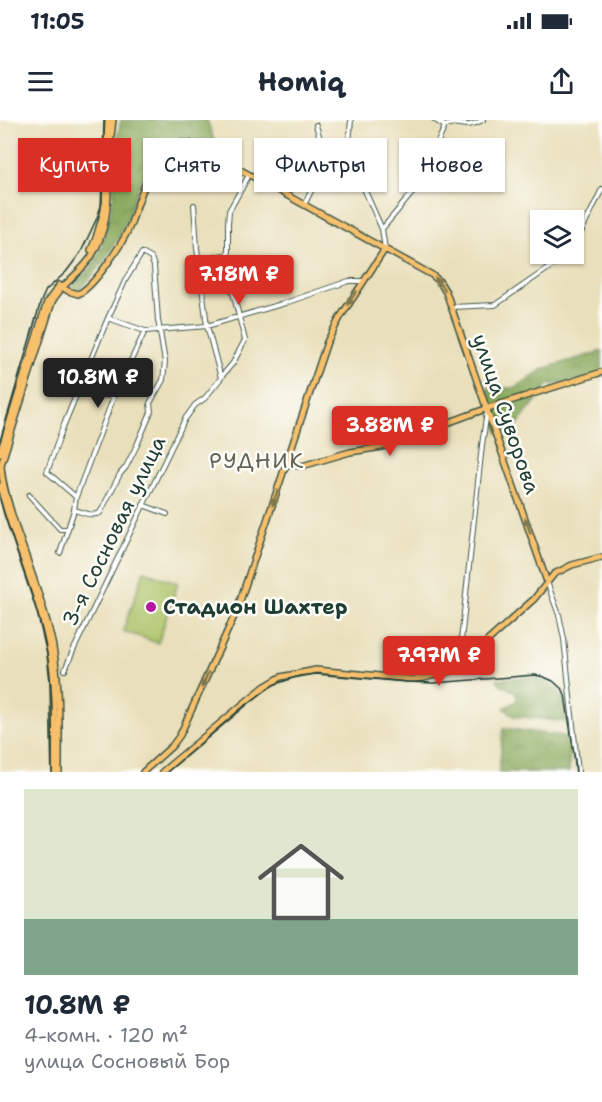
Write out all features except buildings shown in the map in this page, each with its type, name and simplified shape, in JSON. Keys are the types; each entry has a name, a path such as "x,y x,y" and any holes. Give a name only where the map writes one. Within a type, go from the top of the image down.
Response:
{"main road":[{"path":"0,453 47,302 87,255 100,225 105,201 108,120"},
{"path":"57,772 59,707 54,652 44,610 3,483 1,465 52,302 61,286 91,257 104,225 109,200 112,120"},
{"name":"улица Суворова","path":"61,286 78,294 85,290 98,275 128,229 142,191 160,157 170,147 182,143 192,144 436,277 444,288 452,307 547,582"},
{"path":"143,772 172,746 180,735 237,610 327,342 363,280 385,249"},
{"path":"286,464 306,465 350,452 382,447 488,408 602,372"},
{"path":"0,486 40,611 50,653 57,772"},
{"path":"542,565 549,571 558,571 602,557"},
{"path":"162,772 264,687 281,677 316,670 412,679 451,671 534,599 558,571"},
{"path":"172,746 184,754"}],"street":[{"path":"349,138 351,120"},
{"path":"435,120 445,126"},
{"path":"382,229 419,185 445,126 449,123 470,125 483,120"},
{"path":"316,125 320,138"},
{"path":"239,317 231,285 228,223 229,211 249,175"},
{"path":"584,226 602,189"},
{"path":"304,205 311,192"},
{"path":"365,192 382,229 385,249"},
{"path":"194,205 207,326 221,378"},
{"path":"74,510 92,515 100,513 137,445 151,412 150,403 163,380 165,362 158,320 154,266 151,258 142,253 126,279 108,318 47,472 76,497"},
{"path":"199,264 228,254"},
{"path":"452,307 495,305 554,264"},
{"path":"108,318 145,331 207,326 349,281 363,280"},
{"name":"3-я Сосновая улица","path":"65,670 184,419 221,378 245,340 239,317"},
{"path":"60,553 76,497 114,396 145,331"},
{"path":"80,385 90,387 109,397 114,396"},
{"path":"465,661 460,650 488,408"},
{"path":"28,495 60,530 67,529"},
{"path":"143,505 167,513"},
{"name":"улица Суворова","path":"547,582 559,615 564,639 579,772"}],"green space":[{"path":"121,120 207,120 213,138 143,138 143,176 124,228 104,261 82,288 76,290 73,286 91,268 102,246 113,192 131,192 131,138 117,138"},
{"path":"602,351 602,376 548,385 514,429 498,433 487,396 488,388 515,388 543,369"},
{"name":"Стадион Шахтер","path":"144,571 178,583 158,643 123,631"},
{"path":"535,677 551,684 560,693 566,722 514,716 504,708 517,701 516,692 501,685 497,679"},
{"path":"503,728 570,737 569,772 499,772"}],"tram line":[{"path":"0,441 41,301 46,290 66,272 81,252 102,203 104,120"},
{"path":"0,499 37,610 49,663 52,772"},
{"path":"167,772 243,707 273,685 299,676 316,674 433,683 535,675 544,677 553,681 565,695 576,772"}],"place":[{"name":"Стадион Шахтер","path":"151,607"}],"district":[{"name":"РУДНИК","path":"257,460"}]}
